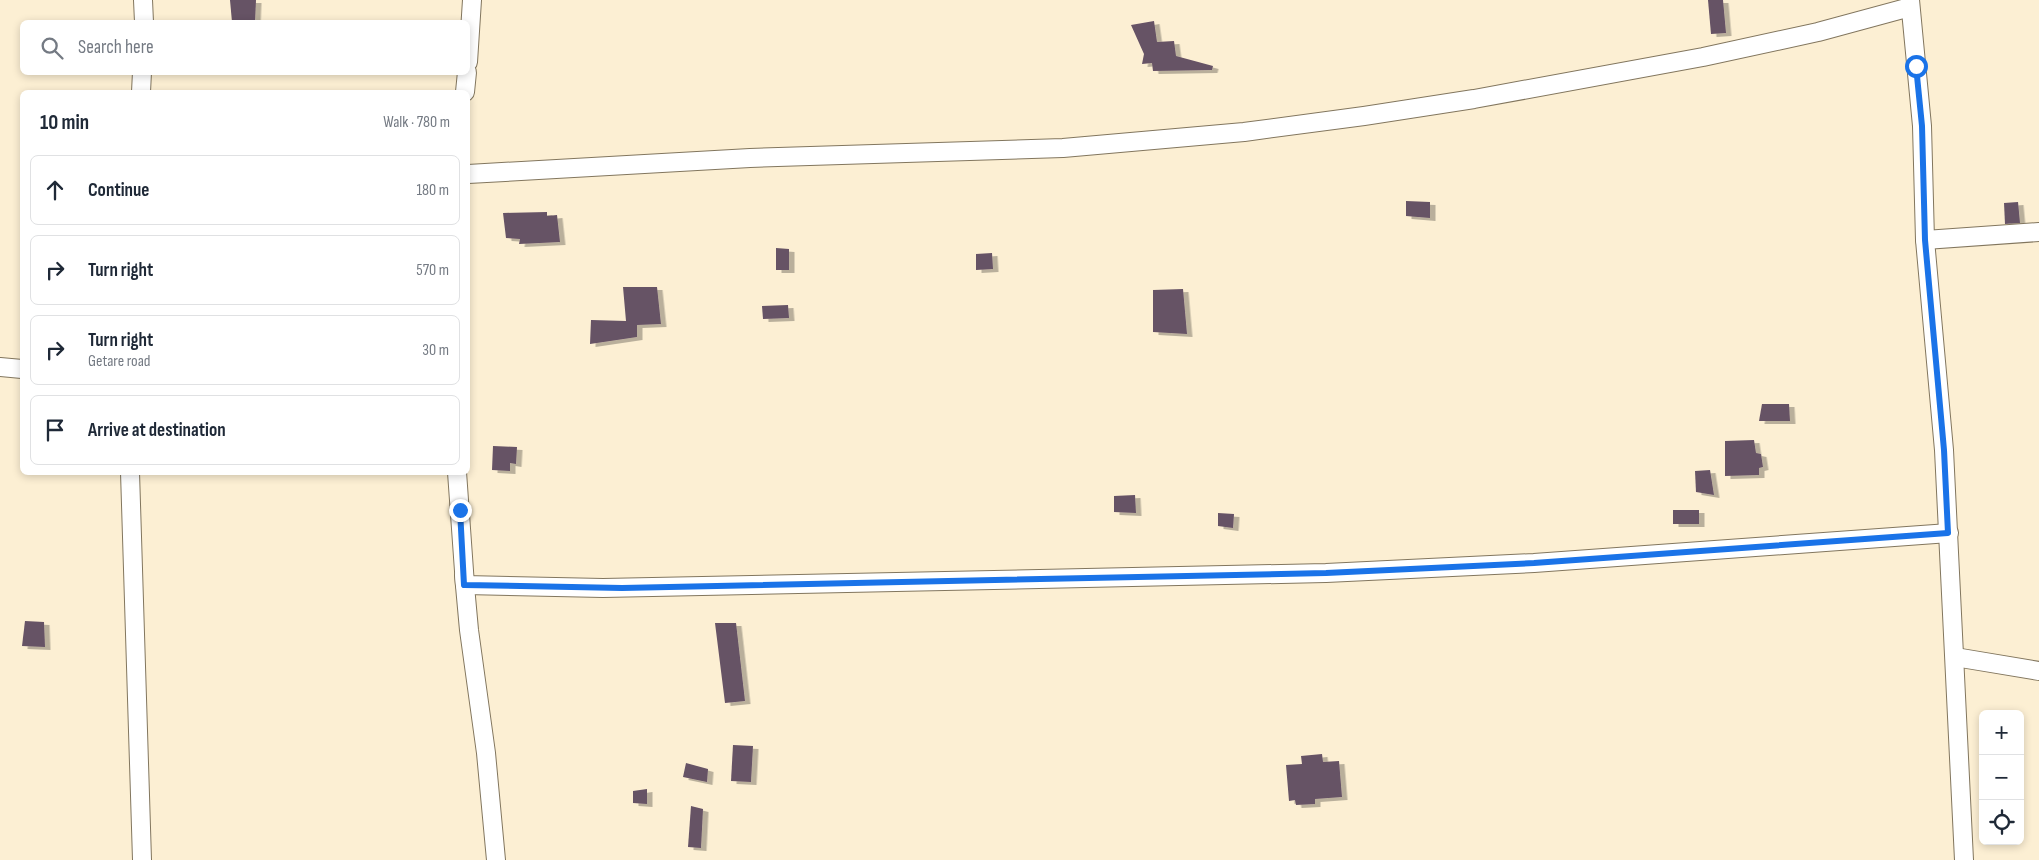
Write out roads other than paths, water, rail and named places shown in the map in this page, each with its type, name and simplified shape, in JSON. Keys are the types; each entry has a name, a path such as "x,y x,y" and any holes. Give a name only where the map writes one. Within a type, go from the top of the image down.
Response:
{"street":[{"path":"143,0 144,20"},
{"path":"470,31 472,0"},
{"path":"470,174 750,158 1063,148 1244,132 1465,100 1703,57 1818,32 1910,3 1922,126 1925,240 1944,450 1964,860"},
{"path":"141,90 142,75"},
{"path":"465,90 467,75"},
{"path":"1925,240 2039,232"},
{"path":"0,367 20,369"},
{"path":"131,475 142,860"},
{"path":"457,475 464,585 486,753 496,860"},
{"path":"464,585 612,588 1326,573 1534,563 1948,533"},
{"path":"1955,657 2039,671"}]}
